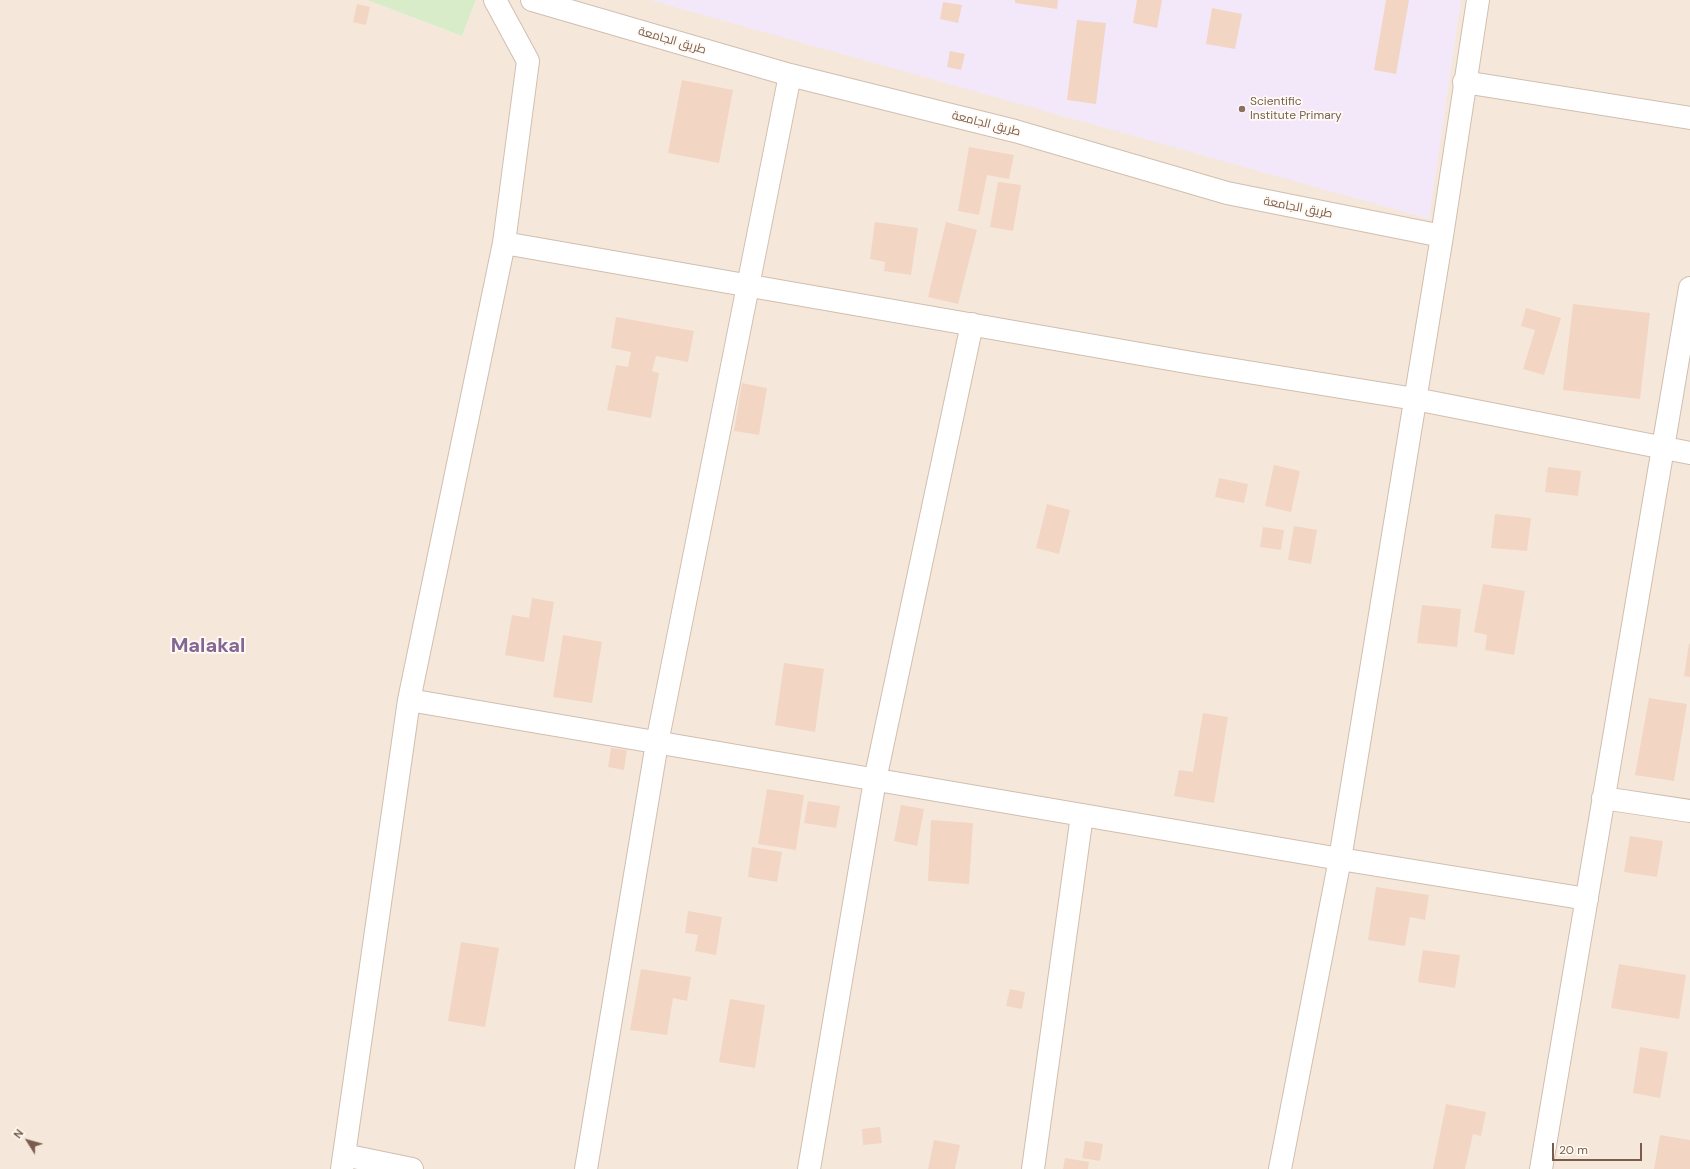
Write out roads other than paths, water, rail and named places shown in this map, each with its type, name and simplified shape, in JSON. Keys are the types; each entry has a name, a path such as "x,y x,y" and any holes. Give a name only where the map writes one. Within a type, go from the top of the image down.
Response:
{"street":[{"path":"412,1169 343,1162 409,700 504,243 528,61 495,0"},
{"name":"طريق الجامعة","path":"532,0 790,75 1014,131 1226,193 1442,236"},
{"path":"1280,1169 1340,859 1442,236 1464,82 1478,0"},
{"path":"586,1169 657,743 790,75"},
{"path":"1464,82 1690,118"},
{"path":"504,243 1190,362 1415,399 1690,453"},
{"path":"1541,1169 1690,288"},
{"path":"809,1169 874,780 972,324"},
{"path":"409,700 1082,816 1587,899"},
{"path":"1603,798 1690,811"},
{"path":"1033,1169 1082,816"}],"place":[{"name":"Scientific Institute Primary","path":"1242,109"}],"district":[{"name":"Malakal","path":"208,647"}]}
